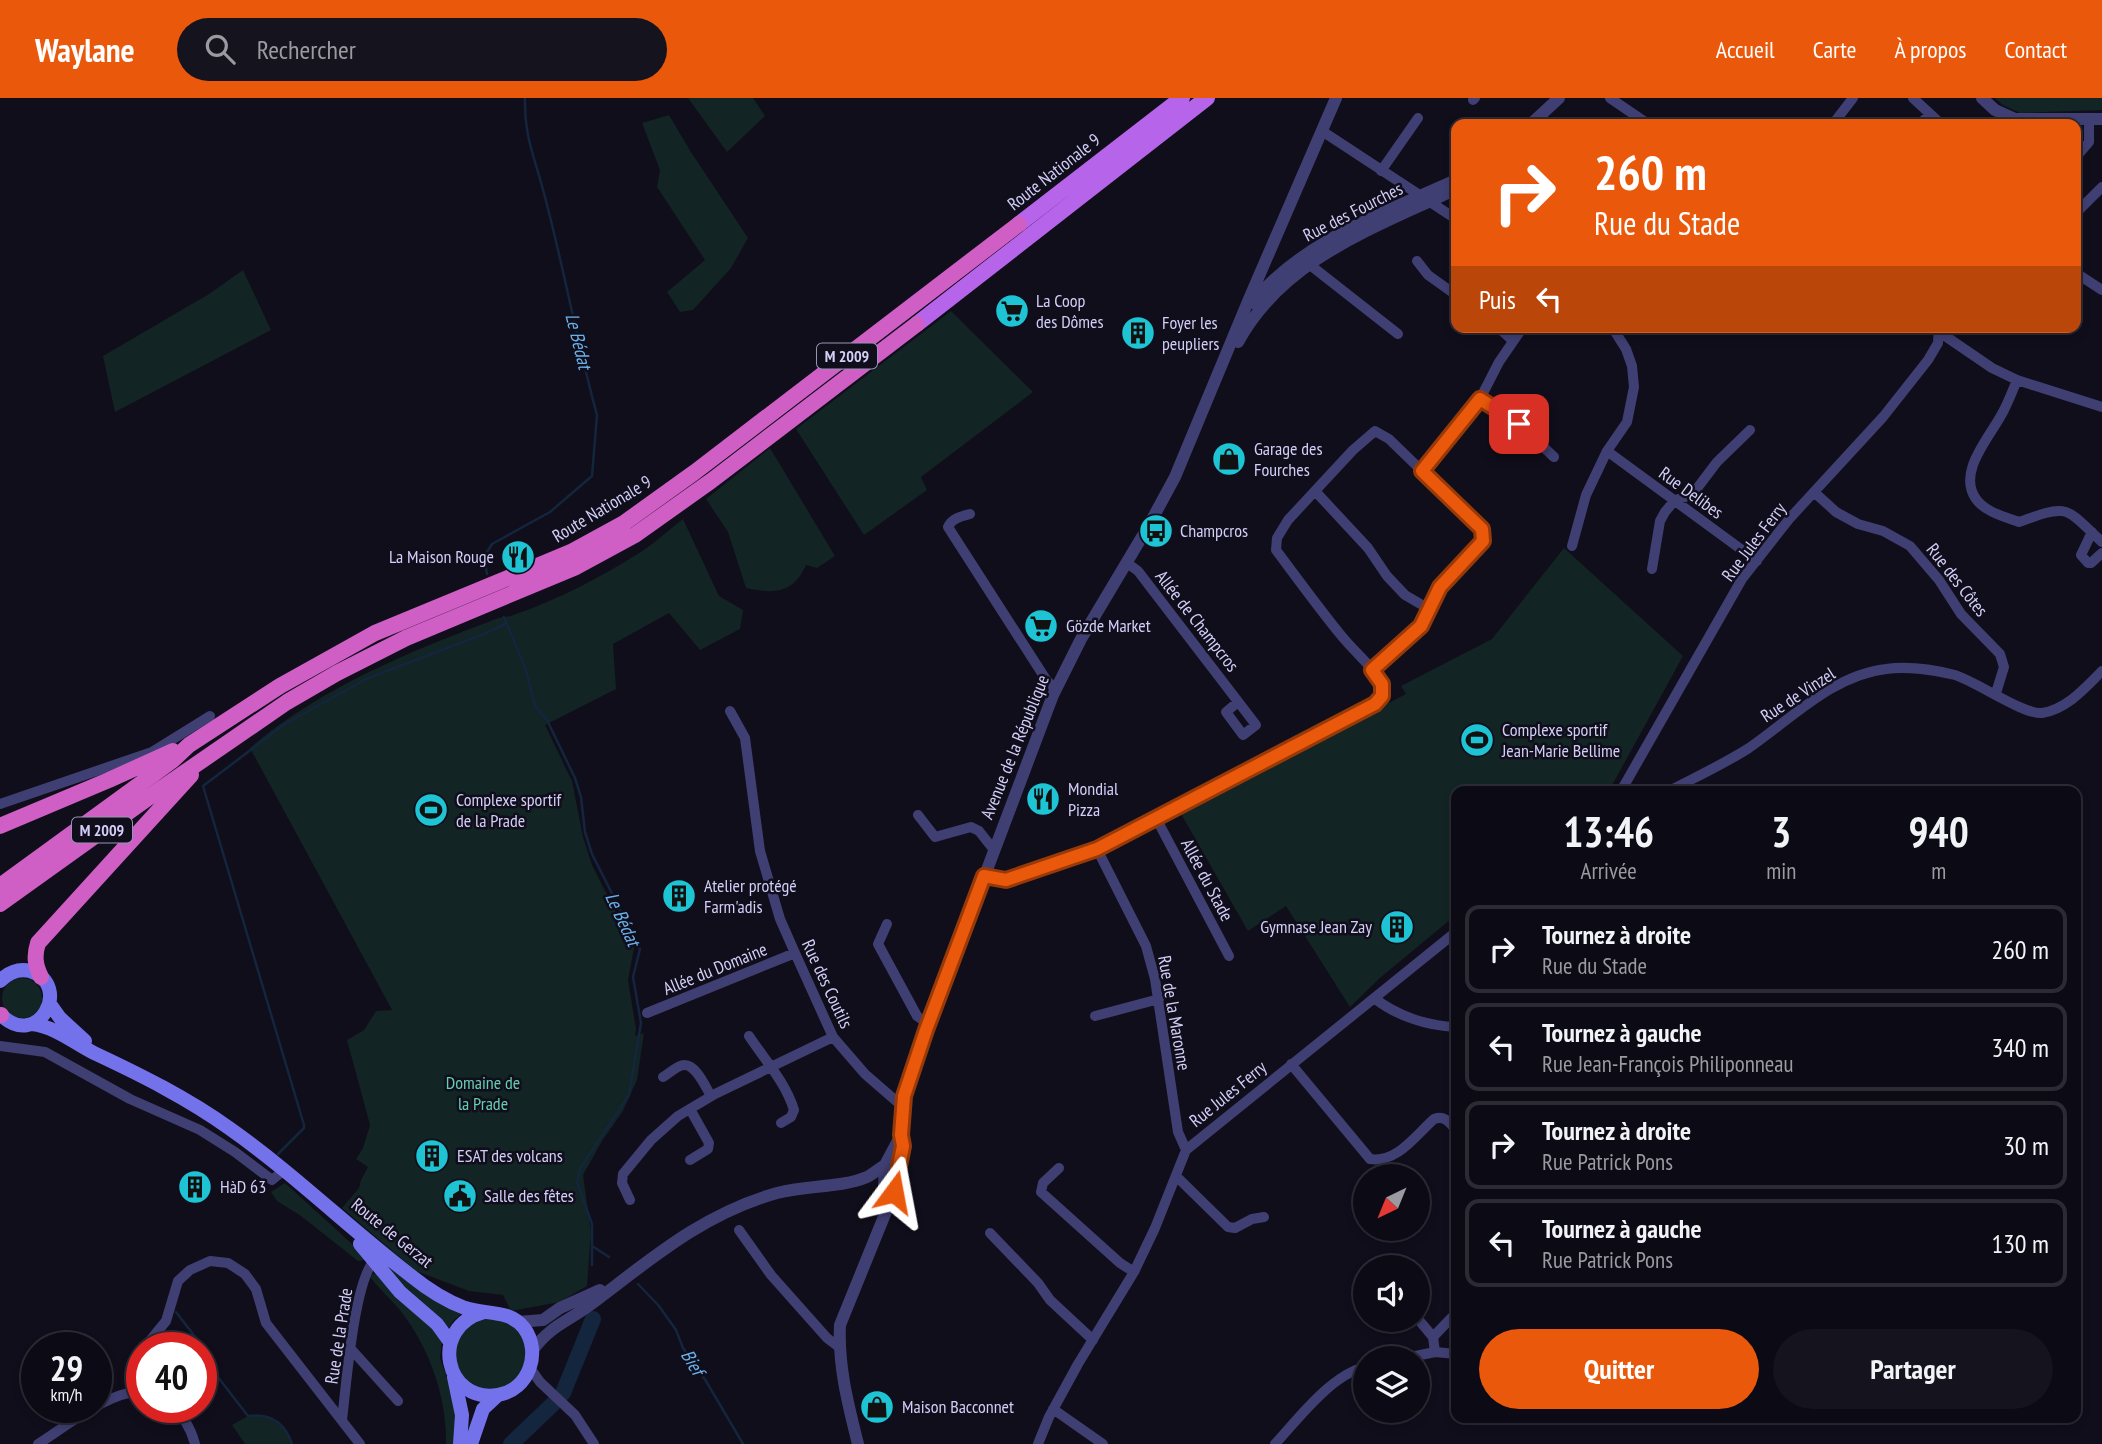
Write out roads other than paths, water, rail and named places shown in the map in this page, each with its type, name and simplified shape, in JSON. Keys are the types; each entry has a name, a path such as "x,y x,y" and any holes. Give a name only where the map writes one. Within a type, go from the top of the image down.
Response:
{"highway":[{"name":"Route Nationale 9","path":"0,886 189,746 279,686 375,633 572,552 624,523 695,472 1019,224"},
{"name":"Route Nationale 9","path":"0,904 287,702 406,638 604,553 665,515 917,324"},
{"path":"0,826 189,746"},
{"path":"41,977 35,964 38,943 206,758"}],"main road":[{"name":"Route Nationale 9","path":"1019,224 1182,98"},
{"name":"M 2009","path":"917,324 1207,98"},
{"path":"0,965 15,971 33,972 41,977 49,990 50,1004 44,1016 33,1024"},
{"path":"0,981 15,971"},
{"name":"Route de Gerzat","path":"50,1004 73,1030 127,1069"},
{"name":"Route de Gerzat","path":"0,1015 15,1025 33,1024 52,1029 214,1117 413,1278 466,1308 484,1312"},
{"name":"Route de Gerzat","path":"283,1171 375,1260 400,1292 437,1324 450,1342"},
{"path":"460,1444 462,1415 449,1351 450,1342 459,1326 475,1315 496,1312 518,1322 528,1335 532,1351 530,1367 515,1388 498,1395 483,1409 471,1444"},
{"path":"452,1369 466,1387 476,1393 498,1395"}],"street":[{"path":"1274,287 1276,235 1336,98"},
{"path":"1536,119 1559,98"},
{"path":"1547,119 1569,98"},
{"path":"1611,98 1641,119"},
{"path":"1837,119 1853,98"},
{"path":"1913,98 1936,119"},
{"path":"1982,98 1995,110 2015,119 2096,119 2088,142 2081,151"},
{"path":"1925,119 1930,114"},
{"path":"1381,171 1419,118"},
{"path":"1322,131 1451,216"},
{"name":"Rue des Fourches","path":"1243,314 1305,261 1451,183"},
{"path":"2081,208 2102,187"},
{"name":"Rue des Fourches","path":"1425,199 1451,191"},
{"name":"Avenue de la République","path":"858,1444 843,1385 840,1325 889,1208 903,1146 903,1107 911,1072 1056,689 1081,639 1175,477 1276,235"},
{"path":"1305,261 1398,334"},
{"path":"1417,261 1427,275 1451,292"},
{"path":"2081,276 2102,290"},
{"name":"Avenue de la République","path":"1212,392 1248,325 1274,287"},
{"path":"1504,333 1512,340"},
{"path":"1422,471 1480,399 1517,333"},
{"path":"1572,546 1586,495 1607,451 1627,422 1634,387 1632,366 1616,333"},
{"name":"Rue Jules Ferry","path":"1624,786 1742,579 1790,518 1883,417 1938,343 1937,333"},
{"path":"1942,333 1992,368 2017,380 2102,407"},
{"path":"2017,380 1971,471 1969,485 1977,500 1990,511 2019,522 2051,510 2067,511 2102,542"},
{"path":"1480,399 1519,424 1553,457"},
{"path":"1652,569 1660,521 1675,500 1692,495 1717,462 1750,430"},
{"path":"984,876 1006,880 1097,849 1375,704 1382,696 1382,684 1341,636 1276,550 1277,538 1288,520 1353,450 1375,431 1389,439 1482,529 1483,541 1440,587 1421,626 1372,670"},
{"name":"Rue Delibes","path":"1607,451 1757,561"},
{"path":"1315,491 1368,548 1387,576 1405,595 1429,609"},
{"name":"Rue des Côtes","path":"1814,492 1836,512 1858,524 1884,531 1910,546 1939,580 1961,614 2000,654 2004,667 1996,693"},
{"path":"970,514 960,516 948,527 1047,681 1056,689"},
{"path":"2092,532 2081,555 2091,563 2102,553"},
{"name":"Allée de Champcros","path":"1127,563 1138,571 1238,702"},
{"name":"Rue de Vinzel","path":"1679,786 1747,749 1838,685 1886,669 1920,670 1955,676 1996,693 2020,708 2040,713 2062,706 2102,671"},
{"name":"Rue des Coutils","path":"730,711 745,738 760,851 780,919 794,953 833,1037 865,1074 903,1107"},
{"path":"0,804 152,752 210,716"},
{"path":"918,815 934,837 971,827 979,831 994,850"},
{"name":"Allée du Stade","path":"1156,818 1229,956"},
{"name":"Rue de la Maronne","path":"1097,849 1146,946 1159,999 1178,1132 1186,1150"},
{"path":"887,924 878,944 917,1016 928,1024"},
{"name":"Rue Jules Ferry","path":"1038,1444 1053,1409 1134,1272 1186,1150 1451,936"},
{"name":"Allée du Domaine","path":"647,1013 794,953"},
{"path":"1374,998 1415,1020 1451,1026"},
{"path":"1095,1016 1159,999"},
{"path":"749,1036 785,1087 794,1111 781,1122"},
{"path":"630,1200 622,1183 623,1174 670,1122 711,1096 833,1037"},
{"path":"0,1046 45,1052 130,1099 200,1130 272,1180 283,1171"},
{"path":"1291,1064 1370,1159 1381,1160 1395,1155 1434,1119 1441,1117 1451,1124"},
{"path":"663,1077 687,1065 695,1071 711,1096"},
{"path":"690,1110 709,1143 708,1149 690,1160"},
{"name":"Avenue de la République","path":"889,1208 884,1186 885,1165 901,1135"},
{"path":"844,1183 867,1177 885,1165"},
{"path":"1059,1168 1043,1183 1041,1192 1120,1263 1134,1272"},
{"path":"532,1351 549,1331 582,1311 685,1234 754,1200 806,1186 844,1183 884,1186 897,1175"},
{"path":"1176,1176 1228,1227 1235,1228 1252,1219 1264,1217"},
{"path":"739,1230 771,1275 827,1338 839,1347"},
{"path":"990,1233 1038,1283 1050,1300 1093,1339"},
{"name":"Rue de la Prade","path":"342,1420 364,1278 367,1269 375,1260"},
{"path":"157,1332 166,1321 178,1281 190,1269 210,1261 228,1263 246,1275 256,1289 266,1322 360,1444"},
{"path":"518,1322 543,1320 560,1308 631,1272"},
{"path":"1433,1337 1451,1318"},
{"path":"1429,1332 1433,1337 1435,1352"},
{"path":"351,1349 398,1401"},
{"path":"1430,1353 1451,1354"},
{"path":"530,1367 540,1382 575,1415 594,1444"},
{"path":"1275,1444 1318,1397 1353,1373"},
{"path":"38,1444 110,1400 126,1395"},
{"path":"1053,1409 1103,1444"},
{"path":"186,1423 195,1444"}],"waterway":[{"name":"Le Bédat","path":"487,574 484,557 492,544 550,512 592,476 597,415 550,215 530,143 525,98"},
{"name":"Le Bédat","path":"504,617 526,670 535,706 547,720 575,778 592,854 640,949 633,977 641,1023 629,1095 581,1167 577,1182 592,1224 592,1265"},
{"path":"278,1154 304,1125 203,786 285,724 366,679 507,623"},
{"name":"Bief","path":"592,1246 609,1257"},
{"name":"Bief","path":"638,1284 659,1306 676,1330 683,1348 743,1444"},
{"path":"176,1312 203,1347 207,1363 248,1416 263,1416 276,1421 285,1430 292,1444"},
{"name":"Le Bédat","path":"563,1393 593,1319"},
{"name":"Le Bédat","path":"511,1444 553,1404"}],"place":[{"name":"La Coop des Dômes","path":"1012,311"},
{"name":"Foyer les peupliers","path":"1138,333"},
{"name":"Garage des Fourches","path":"1229,459"},
{"name":"Champcros","path":"1156,531"},
{"name":"La Maison Rouge","path":"518,557"},
{"name":"Gözde Market","path":"1041,626"},
{"name":"Complexe sportif Jean-Marie Bellime","path":"1477,740"},
{"name":"Mondial Pizza","path":"1043,799"},
{"name":"Complexe sportif de la Prade","path":"431,810"},
{"name":"Atelier protégé Farm'adis","path":"679,896"},
{"name":"Gymnase Jean Zay","path":"1397,927"},
{"name":"ESAT des volcans","path":"432,1156"},
{"name":"HàD 63","path":"195,1187"},
{"name":"Salle des fêtes","path":"460,1196"},
{"name":"Maison Bacconnet","path":"877,1407"}],"park label":[{"name":"Domaine de la Prade","path":"483,1093"}]}
